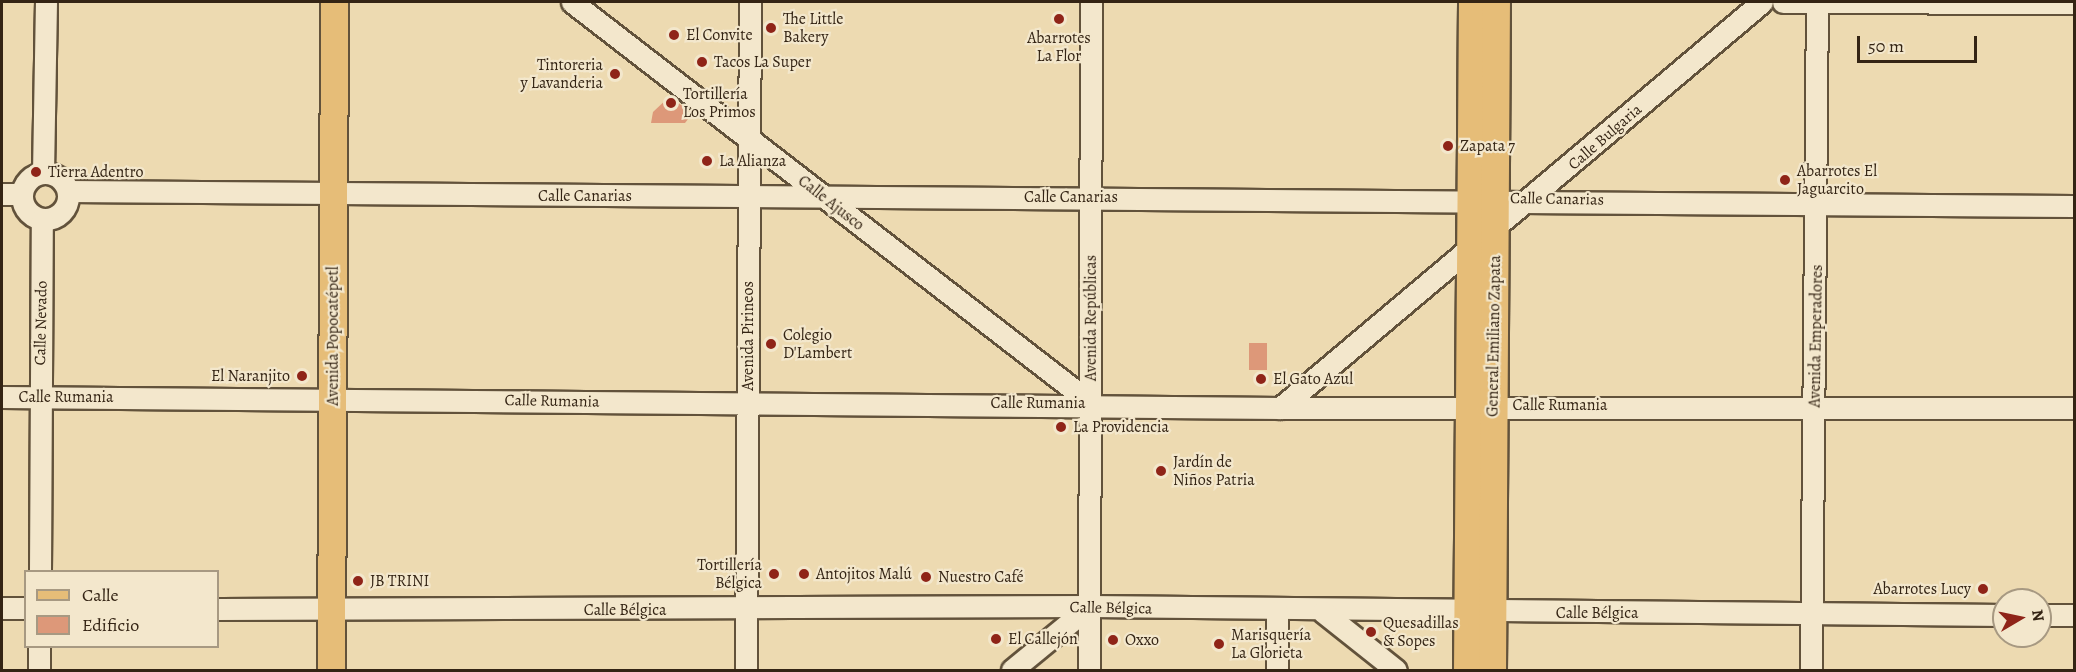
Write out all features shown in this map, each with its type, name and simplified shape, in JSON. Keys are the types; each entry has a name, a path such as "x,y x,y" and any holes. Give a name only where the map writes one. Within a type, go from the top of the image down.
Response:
{"main road":[{"name":"Avenida Popocatépetl","path":"331,670 334,2"},
{"name":"General Emiliano Zapata","path":"1467,670 1480,613 1482,406 1495,231 1484,198 1472,2"},
{"name":"General Emiliano Zapata","path":"1482,406 1471,252 1484,198 1496,2"},
{"name":"General Emiliano Zapata","path":"1480,613 1492,670"}],"street":[{"path":"43,173 46,2"},
{"name":"Calle Ajusco","path":"572,2 1091,403"},
{"name":"Avenida Pirineos","path":"746,670 750,2"},
{"name":"Avenida Repúblicas","path":"1089,670 1091,2"},
{"name":"Calle Bulgaria","path":"1280,408 1471,252 1762,2"},
{"path":"1783,2 2074,3"},
{"name":"Avenida Emperadores","path":"1811,670 1810,614 1818,200 1816,2"},
{"path":"43,173 59,177 68,191 62,212 42,219 27,210 12,194 43,173"},
{"name":"Calle Canarias","path":"68,191 824,198 1818,200 2074,206"},
{"name":"Calle Nevado","path":"40,570 42,219"},
{"name":"Calle Rumania","path":"2,397 747,403 1091,403 1280,408 1815,404 2074,408"},
{"path":"1012,670 1090,606"},
{"name":"Calle Bélgica","path":"219,609 747,611 1090,606 1277,612 1992,615"},
{"path":"2,608 24,608"},
{"path":"1277,612 1277,670"},
{"path":"1323,612 1396,670"},
{"path":"2052,615 2074,615"},
{"path":"39,648 39,670"}],"building":[{"name":"Tortillería Los Primos","path":"670,96 692,114 685,123 651,123 653,112"},
{"path":"1249,343 1267,343 1267,370 1249,370"},
{"name":"El Gato Azul","path":"1256,373 1266,373 1266,385 1256,385"}],"place":[{"name":"Abarrotes La Flor","path":"1059,19"},
{"name":"The Little Bakery","path":"771,28"},
{"name":"El Convite","path":"674,35"},
{"name":"Tacos La Super","path":"702,62"},
{"name":"Tintoreria y Lavanderia","path":"615,74"},
{"name":"Tortillería Los Primos","path":"671,103"},
{"name":"Zapata 7","path":"1448,146"},
{"name":"La Alianza","path":"707,161"},
{"name":"Tierra Adentro","path":"36,172"},
{"name":"Abarrotes El Jaguarcito","path":"1785,180"},
{"name":"Colegio D'Lambert","path":"771,344"},
{"name":"El Naranjito","path":"302,376"},
{"name":"El Gato Azul","path":"1261,379"},
{"name":"La Providencia","path":"1061,427"},
{"name":"Jardín de Niños Patria","path":"1161,471"},
{"name":"Tortillería Bélgica","path":"774,574"},
{"name":"Antojitos Malú","path":"804,574"},
{"name":"Nuestro Café","path":"926,577"},
{"name":"JB TRINI","path":"358,581"},
{"name":"Abarrotes Lucy","path":"1983,589"},
{"name":"Quesadillas & Sopes","path":"1371,632"},
{"name":"El Callejón","path":"996,639"},
{"name":"Oxxo","path":"1113,640"},
{"name":"Marisquería La Glorieta","path":"1219,644"}]}
